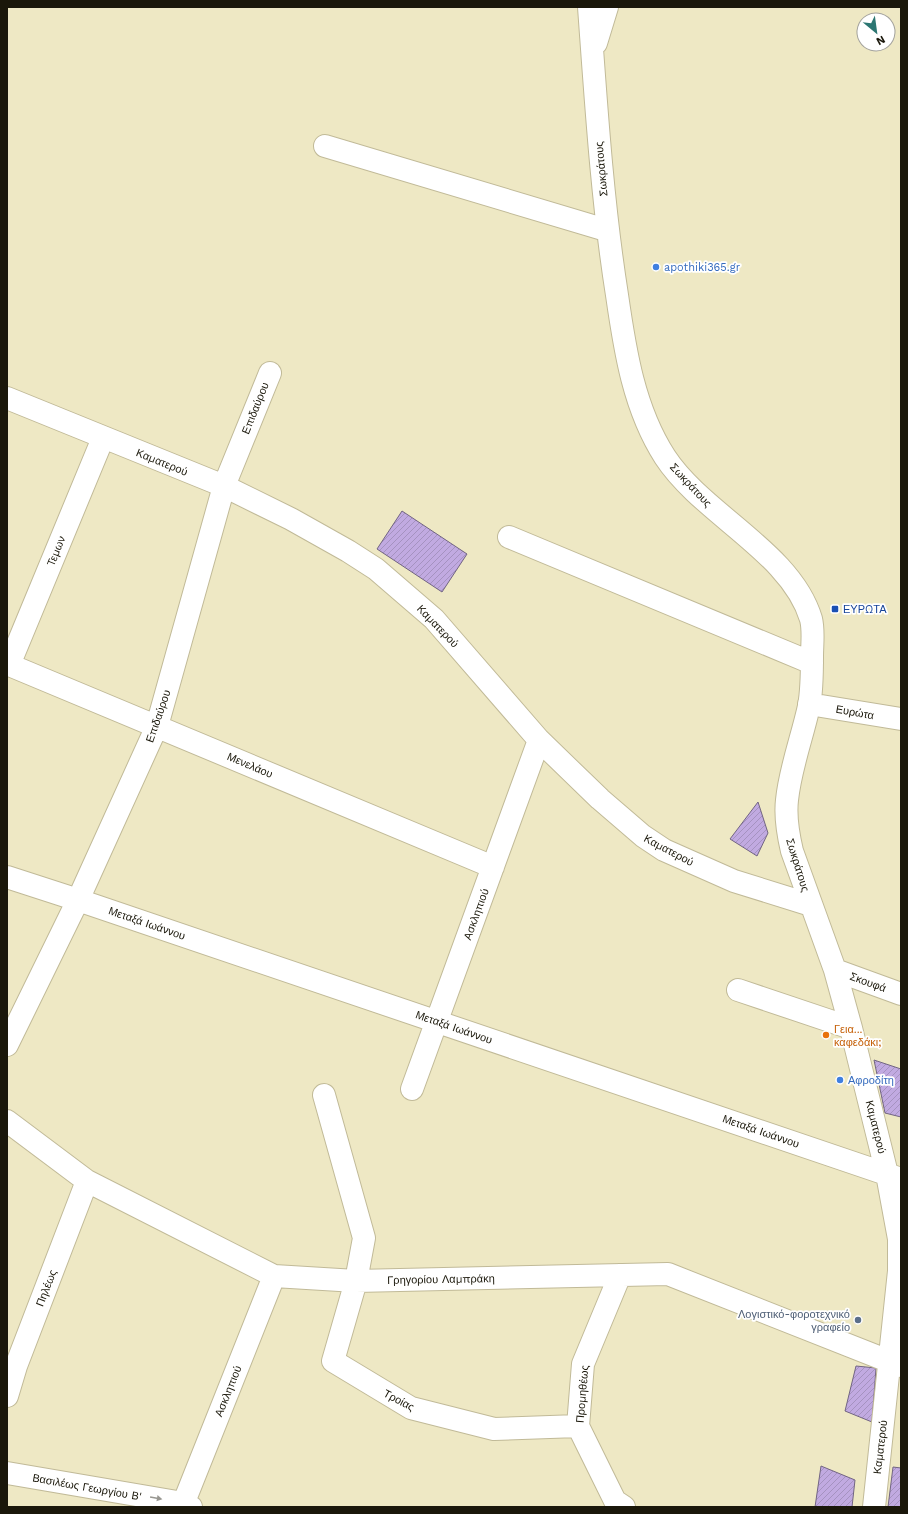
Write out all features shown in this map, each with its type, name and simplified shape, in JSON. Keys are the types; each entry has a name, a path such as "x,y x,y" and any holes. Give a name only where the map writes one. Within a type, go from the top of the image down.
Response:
{"street":[{"name":"Σωκράτους","path":"589,7 606,230 628,366 636,395 653,436 673,468 692,490 768,556 786,576 807,609 812,621 812,663 809,704 787,800 786,818 792,850 811,905"},
{"path":"592,55 607,7"},
{"path":"325,146 606,230"},
{"name":"Επιδαύρου","path":"7,1045 78,900 157,726 224,486 270,373"},
{"name":"Καματερού","path":"7,398 224,486 297,522 376,569 434,619 539,740 600,799 643,836 664,850 734,881 811,905 835,970 894,1176 900,1248 896,1363 874,1507"},
{"name":"Τεμων","path":"8,664 103,438"},
{"path":"509,537 812,663"},
{"name":"Μενελάου","path":"8,664 493,867"},
{"name":"Ευρώτα","path":"809,704 901,720"},
{"name":"Ασκληπιού","path":"412,1089 539,740"},
{"name":"Μεταξά Ιωάννου","path":"7,877 894,1176"},
{"name":"Σκουφά","path":"835,970 901,994"},
{"path":"738,990 851,1028"},
{"path":"324,1095 364,1238 356,1281"},
{"name":"Γρηγορίου Λαμπράκη","path":"7,1121 87,1181 274,1276 356,1281 668,1274 896,1363"},
{"name":"Πηλέως","path":"7,1396 16,1366 87,1181"},
{"name":"Προμηθέως","path":"617,1505 578,1426 583,1364 620,1275"},
{"name":"Ασκληπιού","path":"185,1506 274,1276"},
{"name":"Τροίας","path":"356,1281 333,1361 411,1408 494,1429 578,1426"},
{"name":"Βασιλέως Γεωργίου Β'","path":"7,1473 185,1506"}],"building":[{"path":"402,511 467,554 442,592 377,549"},
{"path":"758,802 768,833 757,856 730,839"},
{"path":"874,1060 901,1069 901,1117 885,1113"},
{"path":"856,1366 876,1368 872,1422 845,1411"},
{"path":"821,1466 855,1480 852,1507 815,1507"},
{"path":"893,1467 901,1468 901,1507 888,1507"}],"place":[{"name":"apothiki365.gr","path":"656,267"},
{"name":"ΕΥΡΩΤΑ","path":"835,609"},
{"name":"Γεια... καφεδάκι;","path":"826,1035"},
{"name":"Αφροδίτη","path":"840,1080"},
{"name":"Λογιστικό-φοροτεχνικό γραφείο","path":"858,1320"}]}
